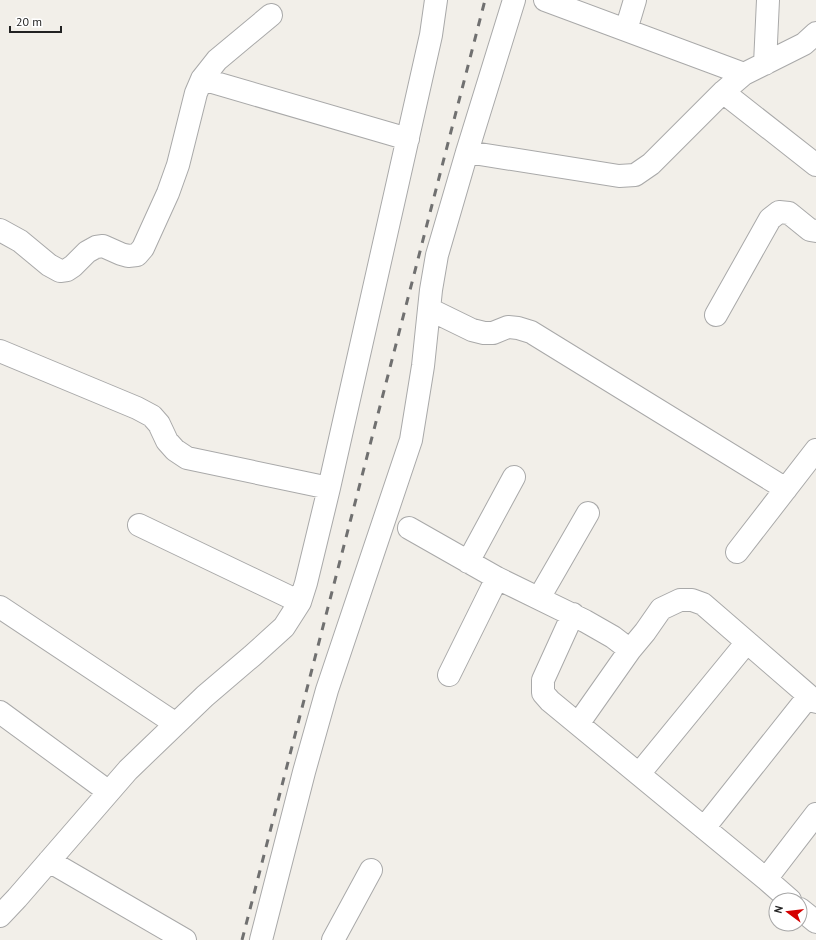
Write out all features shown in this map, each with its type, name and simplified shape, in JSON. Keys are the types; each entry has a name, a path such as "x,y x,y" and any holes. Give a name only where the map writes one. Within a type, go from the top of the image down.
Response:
{"street":[{"path":"0,916 128,770 205,696 284,627 300,602 306,584 329,488 431,35 436,0"},
{"path":"261,940 304,772 327,690 411,440 423,366 431,290 437,256 467,152 514,0"},
{"path":"545,0 744,74"},
{"path":"626,30 635,0"},
{"path":"765,64 768,0"},
{"path":"0,230 20,241 49,265 60,271 67,270 74,266 87,252 96,247 104,246 128,256 137,255 143,248 168,193 178,165 196,93 202,79 217,60 271,15"},
{"path":"467,152 619,176 635,175 651,164 723,92 744,74 812,43"},
{"path":"202,79 408,138"},
{"path":"723,92 816,165"},
{"path":"716,315 770,219 779,212 789,213 810,230 816,231"},
{"path":"429,309 472,330 484,333 493,333 508,327 531,332 786,489"},
{"path":"0,350 137,408 152,416 159,424 171,446 187,458 329,488"},
{"path":"737,552 816,450"},
{"path":"468,562 514,477"},
{"path":"539,598 588,513"},
{"path":"139,525 300,602"},
{"path":"409,528 497,578 585,621 630,650"},
{"path":"450,675 497,578"},
{"path":"578,724 661,609 680,600 692,600 703,604 812,699 704,828"},
{"path":"0,607 176,724"},
{"path":"572,614 543,680 543,693 550,701 781,892"},
{"path":"639,774 747,642"},
{"path":"0,712 109,792"},
{"path":"766,879 816,814"},
{"path":"49,860 185,940"},
{"path":"333,940 371,870"},
{"path":"808,915 816,922"}],"railway":[{"path":"242,940 485,0"}]}
